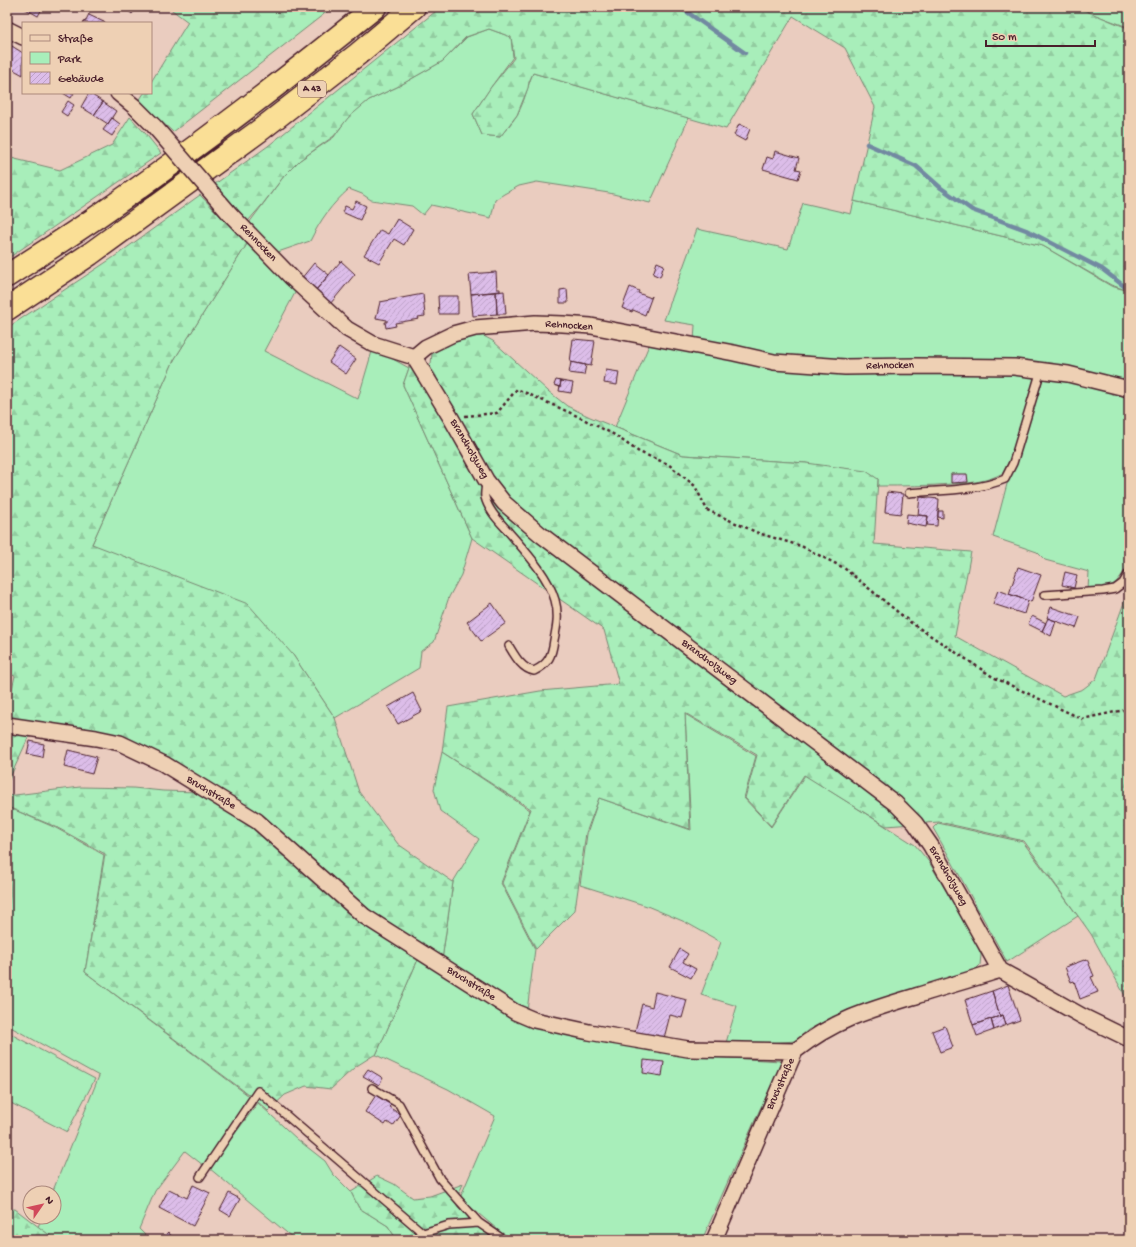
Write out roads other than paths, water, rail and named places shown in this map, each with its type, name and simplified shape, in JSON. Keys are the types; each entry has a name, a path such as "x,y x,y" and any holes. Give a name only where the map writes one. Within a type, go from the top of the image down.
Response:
{"highway":[{"name":"A 43","path":"7,276 93,220 167,168 243,111 375,7"},
{"name":"A 43","path":"7,310 90,254 259,131 358,54 414,7"}],"street":[{"path":"7,29 22,36"},
{"name":"Rehnocken","path":"119,94 154,126 230,214 292,278 347,329 373,344 414,357 426,347 453,334 475,328 535,324 563,324 591,326 774,362 845,367 1014,367 1068,374 1129,389"},
{"name":"Brandholzweg","path":"414,357 486,480 504,503 540,534 896,804 915,823 931,846 1000,970"},
{"name":"Bruchstraße","path":"7,724 120,743 164,764 257,821 364,916 515,1012 534,1020 589,1032 688,1049 795,1051 714,1240"},
{"path":"795,1051 823,1032 856,1015 1000,970 1082,1016 1129,1039"}],"lane":[{"path":"909,493 967,488 991,484 1005,479 1009,474 1013,463 1041,370"},
{"path":"486,480 485,495 488,504 542,575 550,588 557,608 558,620 553,651 545,665 534,671 525,668 508,646"},
{"path":"1044,595 1115,589 1123,582 1129,573"},
{"path":"372,1088 399,1104 440,1179 479,1223 504,1240"},
{"path":"200,1177 258,1091 422,1237 449,1225 479,1223"}],"waterway":[{"path":"680,7 745,53"},
{"path":"867,144 916,166 941,188 972,210 1026,230 1102,269 1129,290"}]}
